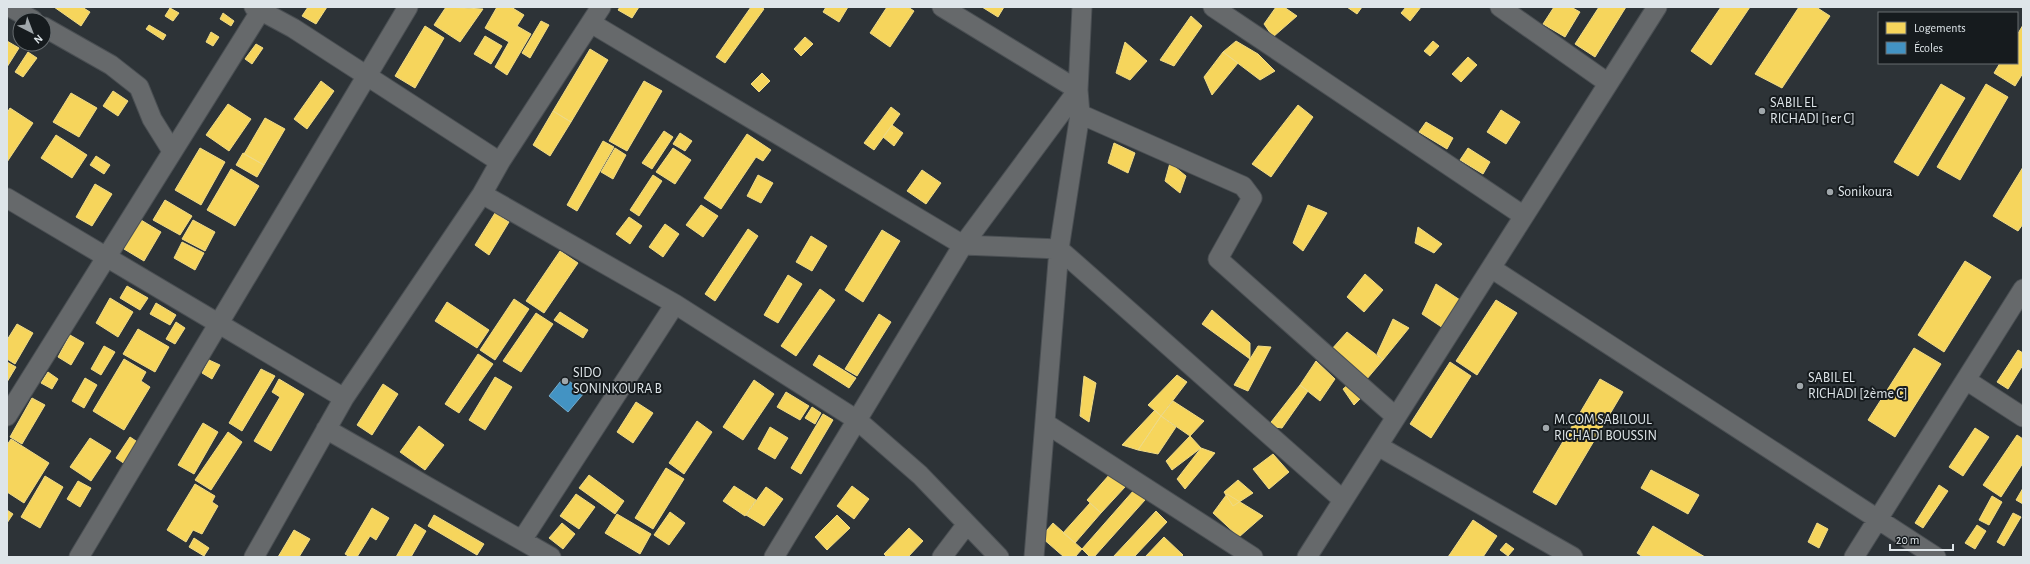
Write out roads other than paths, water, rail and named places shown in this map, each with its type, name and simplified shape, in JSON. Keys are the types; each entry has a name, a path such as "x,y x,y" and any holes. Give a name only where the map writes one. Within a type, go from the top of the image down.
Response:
{"street":[{"path":"79,557 408,7"},
{"path":"254,557 344,398 482,194 500,162 601,7"},
{"path":"942,7 1078,90"},
{"path":"1034,557 1059,249 1080,114 1078,90 1082,7"},
{"path":"1213,7 1524,216"},
{"path":"1500,7 1608,84"},
{"path":"1307,557 1657,7"},
{"path":"7,416 172,152 259,8 293,28 500,162"},
{"path":"591,23 963,245 1059,249 1344,500"},
{"path":"52,32 111,65 139,87 152,118 172,152"},
{"path":"774,557 963,245 1078,90"},
{"path":"1080,114 1244,186 1252,198 1218,259 1396,417"},
{"path":"482,194 674,304 857,420 920,475 998,557"},
{"path":"10,205 106,257 344,398"},
{"path":"1491,268 1936,557"},
{"path":"1854,557 2023,289"},
{"path":"522,540 674,304"},
{"path":"1966,380 2023,417"},
{"path":"1045,423 1253,557"},
{"path":"326,429 551,557"},
{"path":"1378,446 1573,557"},
{"path":"942,557 967,524"}],"place":[{"name":"SABIL EL RICHADI [1er C]","path":"1762,111"},
{"name":"Sonikoura","path":"1830,192"},
{"name":"SIDO SONINKOURA B","path":"565,381"},
{"name":"SABIL EL RICHADI [2ème C]","path":"1800,386"},
{"name":"M.COM SABILOUL RICHADI BOUSSIN","path":"1546,428"}]}
